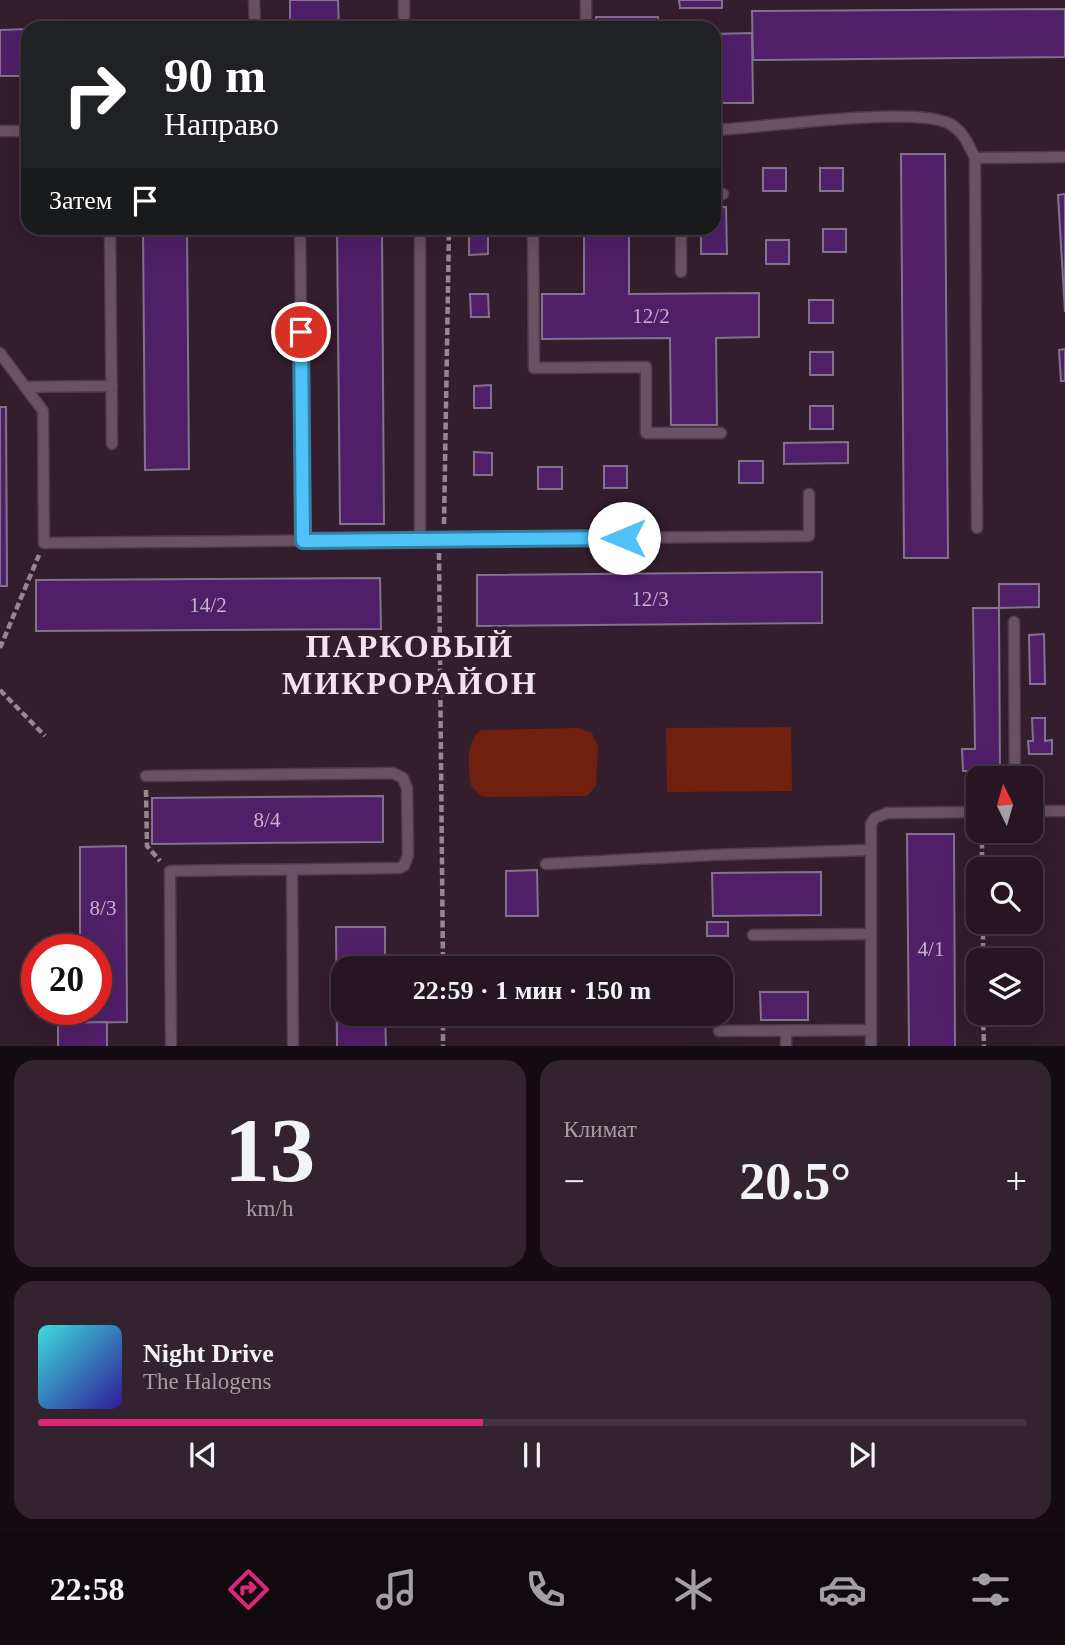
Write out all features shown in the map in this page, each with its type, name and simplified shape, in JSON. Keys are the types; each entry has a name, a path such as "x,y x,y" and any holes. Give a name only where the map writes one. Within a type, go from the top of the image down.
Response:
{"lane":[{"path":"254,0 255,21"},
{"path":"404,0 404,21"},
{"path":"586,0 586,21"},
{"path":"721,129 927,117 949,124 965,135 975,158 977,528"},
{"path":"0,131 21,131"},
{"path":"975,158 1065,157"},
{"path":"110,235 112,444"},
{"path":"300,235 303,541"},
{"path":"420,235 420,540"},
{"path":"533,235 534,368 646,367 646,433 721,432"},
{"path":"681,235 681,272"},
{"path":"0,353 43,411 44,543 809,536 809,494"},
{"path":"25,387 111,386"},
{"path":"1014,622 1015,766"},
{"path":"146,776 393,774 403,778 407,788 408,855 404,866 394,870 170,872 171,1046"},
{"path":"1043,811 1065,811"},
{"path":"871,1046 871,824 881,814 966,812"},
{"path":"546,864 870,850"},
{"path":"292,871 293,1046"},
{"path":"753,935 870,934"},
{"path":"719,1031 871,1030"},
{"path":"786,1031 786,1046"}],"path":[{"path":"443,956 439,540 444,523 449,235"},
{"path":"0,648 44,543"},
{"path":"0,691 45,736"},
{"path":"146,776 147,846 170,872"},
{"path":"984,1025 984,1046"},
{"path":"443,1026 443,1046"}],"shaded area":[{"path":"791,727 792,791 667,792 666,728"},
{"path":"579,728 592,733 598,746 596,786 587,796 488,797 481,796 471,786 470,748 481,730"}],"building":[{"path":"290,0 338,0 339,21 290,21"},
{"path":"679,0 722,0 722,8 680,8"},
{"path":"1065,9 1065,57 753,60 752,11"},
{"path":"596,17 658,17 658,21 596,21"},
{"path":"21,29 21,76 0,76 0,30"},
{"path":"752,33 753,103 721,103 721,34"},
{"path":"901,154 945,154 948,558 904,558"},
{"path":"763,168 786,168 786,191 763,191"},
{"path":"820,168 843,168 843,191 820,191"},
{"path":"1065,194 1065,312 1058,195"},
{"path":"721,207 726,207 727,254 701,254 701,235 721,235"},
{"path":"823,229 846,229 846,252 823,252"},
{"path":"143,235 187,235 189,469 145,470"},
{"path":"337,235 382,235 384,524 340,524"},
{"path":"469,235 488,235 488,254 469,255"},
{"path":"584,235 629,235 629,294 759,293 759,337 716,338 717,425 671,425 670,338 542,339 542,294 584,294"},
{"path":"766,240 789,240 789,264 766,264"},
{"path":"470,294 488,294 489,317 471,317"},
{"path":"809,300 833,300 833,323 809,323"},
{"path":"1065,349 1065,381 1061,381 1059,350"},
{"path":"810,352 833,352 833,375 810,375"},
{"path":"491,385 491,408 474,408 474,386"},
{"path":"810,406 833,406 833,429 810,429"},
{"path":"0,407 6,407 7,586 0,586"},
{"path":"848,442 848,463 784,464 784,443"},
{"path":"474,452 492,453 492,475 474,475"},
{"path":"739,461 763,461 763,483 739,483"},
{"path":"604,466 627,466 627,488 604,488"},
{"path":"538,467 562,467 562,489 538,489"},
{"path":"822,572 822,623 477,626 477,575"},
{"path":"380,578 381,629 36,631 36,580"},
{"path":"999,584 1039,584 1039,607 999,608"},
{"path":"973,608 999,608 1000,766 966,766 966,771 963,771 962,749 975,749"},
{"path":"1044,634 1045,684 1030,684 1029,635"},
{"path":"1032,718 1045,718 1045,741 1052,740 1052,754 1029,754 1028,741 1033,741"},
{"path":"383,796 383,842 152,844 152,798"},
{"path":"907,834 954,834 955,1046 909,1046"},
{"path":"126,846 127,1022 112,1022 112,934 80,934 80,847"},
{"path":"537,870 538,916 506,916 506,871"},
{"path":"821,872 821,915 713,916 712,873"},
{"path":"707,922 728,922 728,936 707,936"},
{"path":"336,927 385,927 385,956 336,956"},
{"path":"760,992 808,992 808,1020 761,1020"},
{"path":"58,1025 107,1025 107,1046 58,1046"},
{"path":"337,1026 385,1026 386,1046 337,1046"}],"district":[{"name":"ПАРКОВЫЙ МИКРОРАЙОН","path":"410,664"}],"route":[{"path":"301,332 303,541 624,538"}]}
